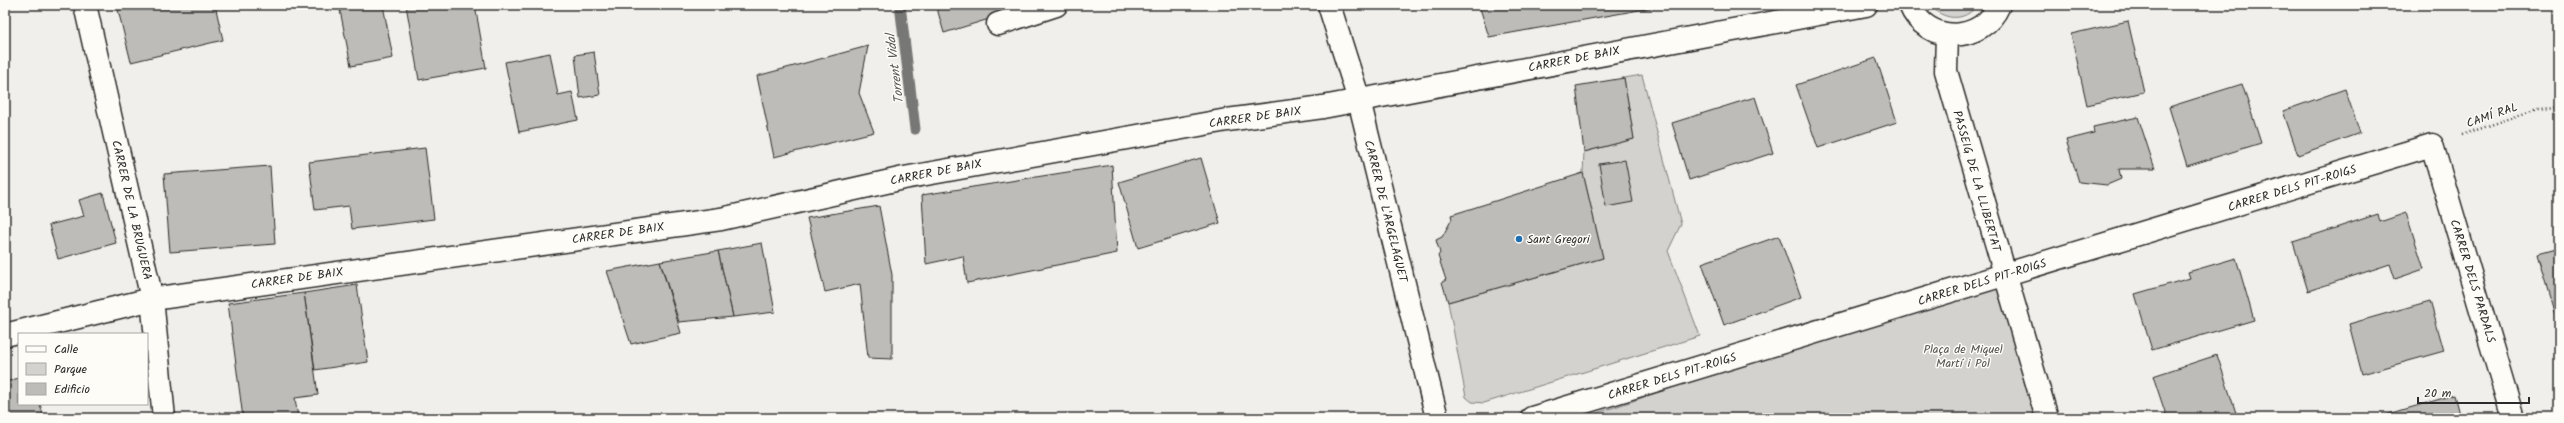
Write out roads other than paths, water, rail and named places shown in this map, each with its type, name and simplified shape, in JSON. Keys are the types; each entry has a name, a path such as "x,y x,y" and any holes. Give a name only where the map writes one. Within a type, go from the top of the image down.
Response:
{"street":[{"name":"CARRER DE LA BRUGUERA","path":"85,5 152,299 164,418"},
{"path":"998,24 1056,5"},
{"name":"CARRER DE L'ARGELAGUET","path":"1329,5 1359,100 1437,418"},
{"name":"CARRER DE BAIX","path":"5,335 152,299 720,219 904,178 1220,121 1359,100 1866,5"},
{"path":"1910,5 1916,17 1927,27 1948,35 1959,36 1981,27 1990,20 1999,5"},
{"name":"PASSEIG DE LA LLIBERTAT","path":"1948,35 1946,71 2046,418"},
{"name":"CARRER DELS PIT-ROIGS","path":"1532,418 2432,145"},
{"name":"CARRER DELS PARDALS","path":"2432,145 2513,418"}],"waterway":[{"name":"Torrent Vidal","path":"900,5 915,129"}],"place":[{"name":"Sant Gregori","path":"1519,239"}],"park label":[{"name":"Plaça de Miquel Martí i Pol","path":"1963,356"}]}
